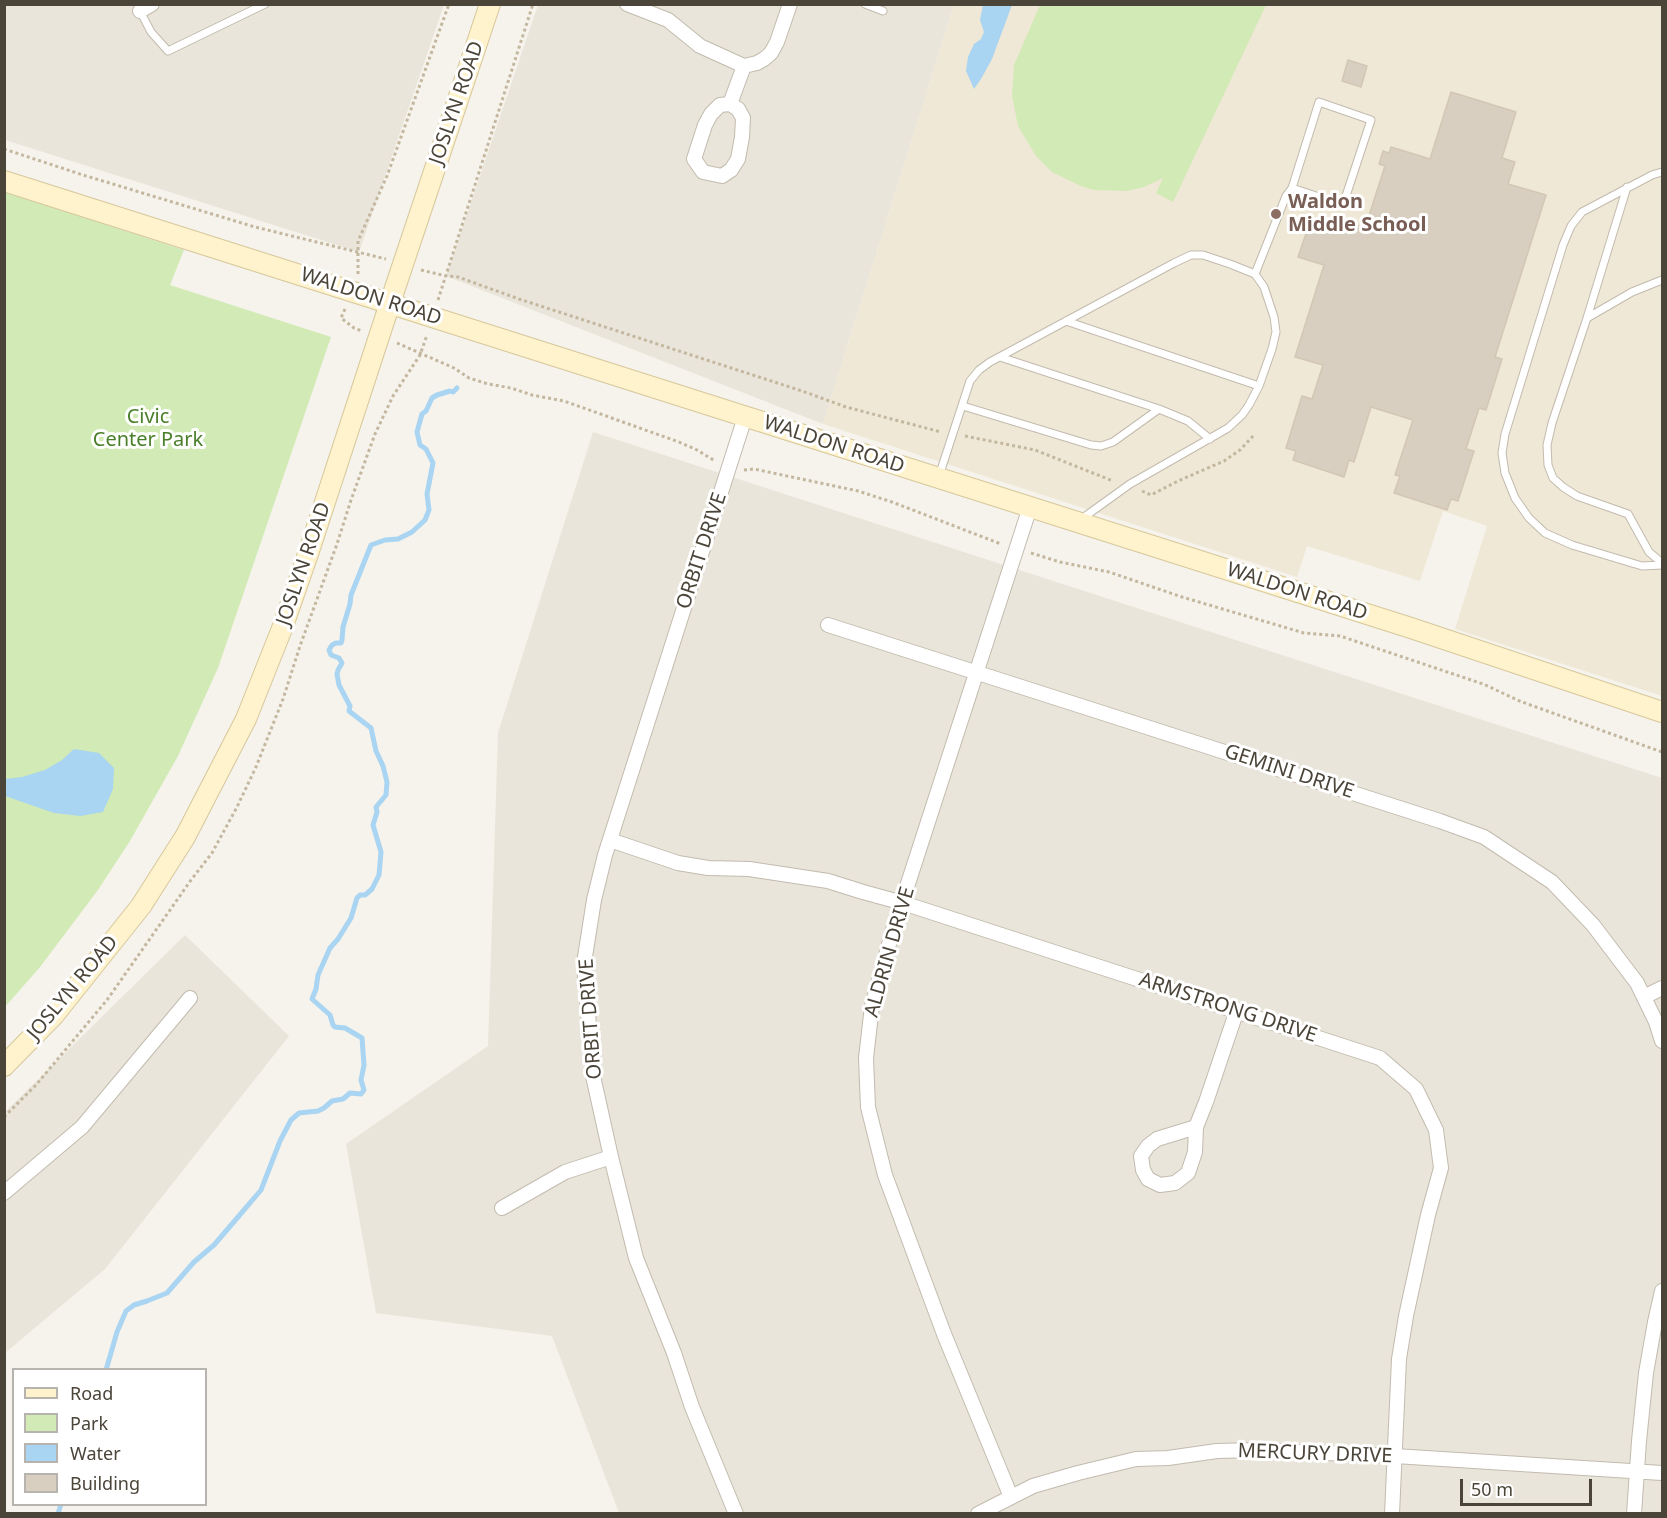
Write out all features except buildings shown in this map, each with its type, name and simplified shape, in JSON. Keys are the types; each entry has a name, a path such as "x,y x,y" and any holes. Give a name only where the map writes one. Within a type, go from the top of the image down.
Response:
{"street":[{"name":"JOSLYN ROAD","path":"4,1066 54,1015 141,906 185,837 246,718 283,626 309,551 490,4"},
{"path":"627,4 668,20 700,46 744,66 757,63 771,52 777,42 790,4"},
{"path":"730,104 744,66"},
{"path":"730,104 738,109 743,118 738,159 731,170 722,176 703,172 694,159 705,125 720,105 730,104"},
{"name":"WALDON ROAD","path":"4,181 1388,621 1662,712"},
{"name":"ORBIT DRIVE","path":"736,1514 692,1407 674,1353 636,1258 593,1076 584,963 594,900 610,840 745,417"},
{"name":"ALDRIN DRIVE","path":"1011,1497 944,1334 885,1175 868,1107 866,1058 872,1006 892,933 1030,507"},
{"name":"GEMINI DRIVE","path":"828,625 1484,837 1552,882 1593,925 1637,983 1656,1022 1662,1041"},
{"name":"ARMSTRONG DRIVE","path":"610,840 678,863 708,868 749,869 828,881 903,903 1380,1058 1416,1089 1436,1130 1441,1168 1428,1215 1399,1359 1392,1514"},
{"path":"1644,997 1662,988"},
{"path":"4,1193 82,1127 190,998"},
{"path":"1196,1127 1157,1139 1148,1146 1141,1156 1143,1170 1148,1179 1160,1185 1175,1183 1188,1173 1195,1152 1196,1127 1237,1010"},
{"path":"502,1208 565,1172 611,1157"},
{"path":"1635,1514 1646,1373 1662,1291"},
{"name":"MERCURY DRIVE","path":"978,1514 1033,1486 1078,1473 1136,1460 1217,1451 1257,1450 1395,1456 1662,1473"}],"lane":[{"path":"146,8 151,32 168,51 265,4"},
{"path":"865,4 883,11"},
{"path":"1255,274 1292,188 1319,102 1371,120 1343,205 1292,188"},
{"path":"1662,172 1627,187 1582,212 1571,226 1563,245 1505,434 1502,453 1505,473 1515,498 1528,518 1545,533 1572,545 1642,566 1662,564"},
{"path":"1627,187 1552,423 1547,446 1548,465 1553,477 1577,496 1628,514 1649,552 1662,564"},
{"path":"938,478 970,381 979,369 1174,262 1191,255 1203,255 1255,274 1264,287 1274,317 1275,332 1272,349 1258,386 1242,415 1228,428 1127,486 1077,522"},
{"path":"1587,318 1632,292 1662,280"},
{"path":"1066,321 1258,386"},
{"path":"1000,357 1159,409 1188,421 1210,439"},
{"path":"963,405 1101,446 1113,442 1159,409"}],"path":[{"path":"433,317 532,4"},
{"path":"4,149 292,237 342,247 446,276 458,277 846,407 953,434 1035,450 1151,495 1224,461 1240,450 1255,434"}],"shaded area":[{"path":"5,5 444,5 359,252 5,140"},
{"path":"538,5 954,5 823,424 446,276"},
{"name":"Waldon Middle School","path":"954,5 1662,5 1662,696 1455,629 1487,526 1443,511 1420,581 1307,546 1297,577 823,424"},
{"path":"593,432 1662,778 1662,1513 619,1513 552,1336 376,1313 346,1144 488,1046 498,733"},
{"path":"185,935 289,1036 105,1269 5,1353 5,1112"}],"green space":[{"path":"1040,5 1266,5 1173,202 1156,193 1163,178 1144,187 1127,191 1094,190 1052,172 1036,156 1018,126 1012,96 1014,65"},
{"name":"Civic Center Park","path":"5,192 184,250 170,285 331,337 218,668 178,756 130,841 98,890 40,967 5,1007"}],"water":[{"path":"983,5 1012,5 992,59 974,89 966,71 968,57 974,44 981,39 984,32 980,20"},
{"path":"74,749 99,753 114,768 113,789 103,812 80,816 54,813 5,796 5,779 45,770 62,760"}],"waterway":[{"path":"107,1368 126,1311 134,1305 167,1293 194,1262 214,1245 261,1190 280,1141 291,1120 299,1113 318,1111 332,1101 343,1099 350,1093 361,1094 364,1090 361,1080 364,1065 362,1038 345,1028 335,1027 330,1015 312,999 318,975 330,948 351,918 357,898 372,889 379,875 381,852 373,825 377,812 376,807 386,795 387,782 371,728 349,711 350,706 339,685 337,674 342,663 339,658 331,655 329,650 332,645 341,643 351,595 371,545 385,540 398,539 412,532 425,520 429,510 427,494 433,463 426,449 420,445 417,432 422,414 426,411 432,398 453,392 457,388"},
{"path":"58,1514 60,1506"}],"place":[{"name":"Waldon Middle School","path":"1276,214"}]}
